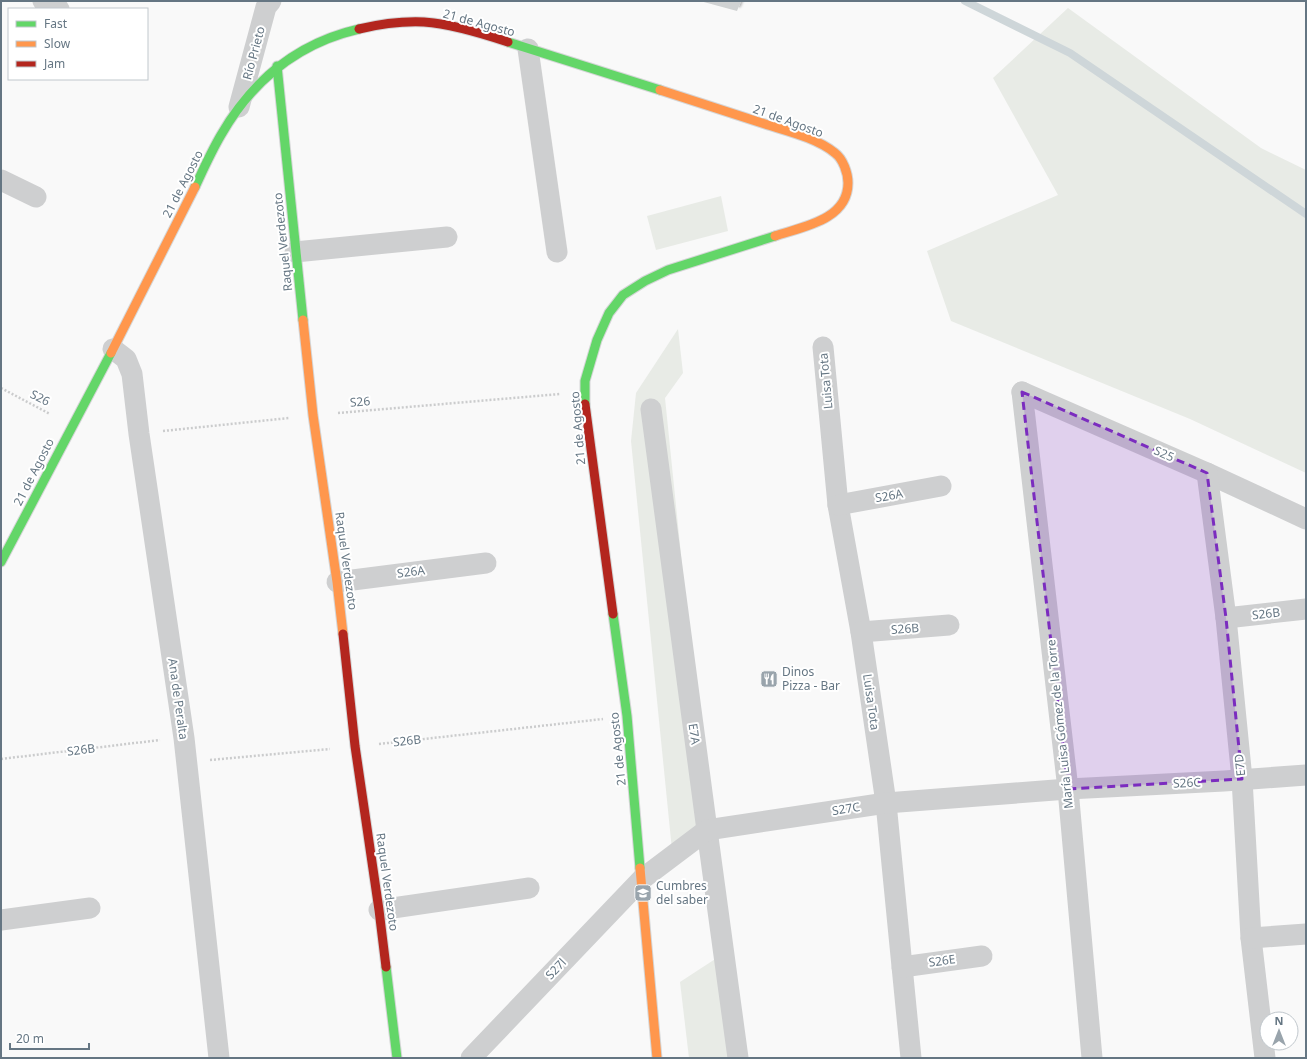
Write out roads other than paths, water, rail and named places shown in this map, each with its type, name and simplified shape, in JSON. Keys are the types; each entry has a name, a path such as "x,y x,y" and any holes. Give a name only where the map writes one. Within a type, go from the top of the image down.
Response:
{"street":[{"path":"43,1 57,8"},
{"name":"Río Prieto","path":"239,107 266,7 271,1"},
{"name":"21 de Agosto","path":"1,562 72,425 113,350 221,135 239,107 259,83 277,66 299,51 328,37 360,28 397,22 426,22 455,27 490,36 794,133 826,147 837,154 843,162 847,173 848,188 842,203 834,212 823,220 681,266 643,281 622,296 609,313 599,334 590,363 584,392 627,716 657,1058"},
{"path":"528,49 557,252"},
{"name":"Raquel Verdezoto","path":"277,66 313,415 337,582 355,746 379,910 397,1058"},
{"path":"1,180 36,197"},
{"path":"295,252 447,237"},
{"name":"Luisa Tota","path":"823,347 838,505 861,632 886,803 911,1058"},
{"name":"Ana de Peralta","path":"113,350 126,359 132,374 139,434 184,738 218,1058"},
{"name":"S25","path":"1022,392 1207,472 1306,519"},
{"name":"María Luisa Gómez de la Torre","path":"1022,392 1068,789 1092,1058"},
{"name":"E7A","path":"651,410 738,1058"},
{"name":"E7D","path":"1207,472 1226,618 1242,780 1251,938 1265,1058"},
{"name":"S26A","path":"838,505 941,486"},
{"name":"S26A","path":"337,582 486,563"},
{"name":"S26B","path":"1226,618 1306,609"},
{"name":"S26B","path":"861,632 949,625"},
{"name":"S26C","path":"1068,789 1242,780 1306,775"},
{"name":"S27C","path":"642,879 707,830 886,803 1068,789"},
{"name":"S27l","path":"471,1058 642,879"},
{"path":"379,910 529,888"},
{"path":"1,920 90,908"},
{"path":"1251,938 1306,934"},
{"name":"S26E","path":"902,967 982,956"}],"waterway":[{"path":"965,1 1070,53 1306,214"}],"place":[{"name":"Dinos Pizza - Bar","path":"769,679"},
{"name":"Cumbres del saber","path":"643,893"}]}
